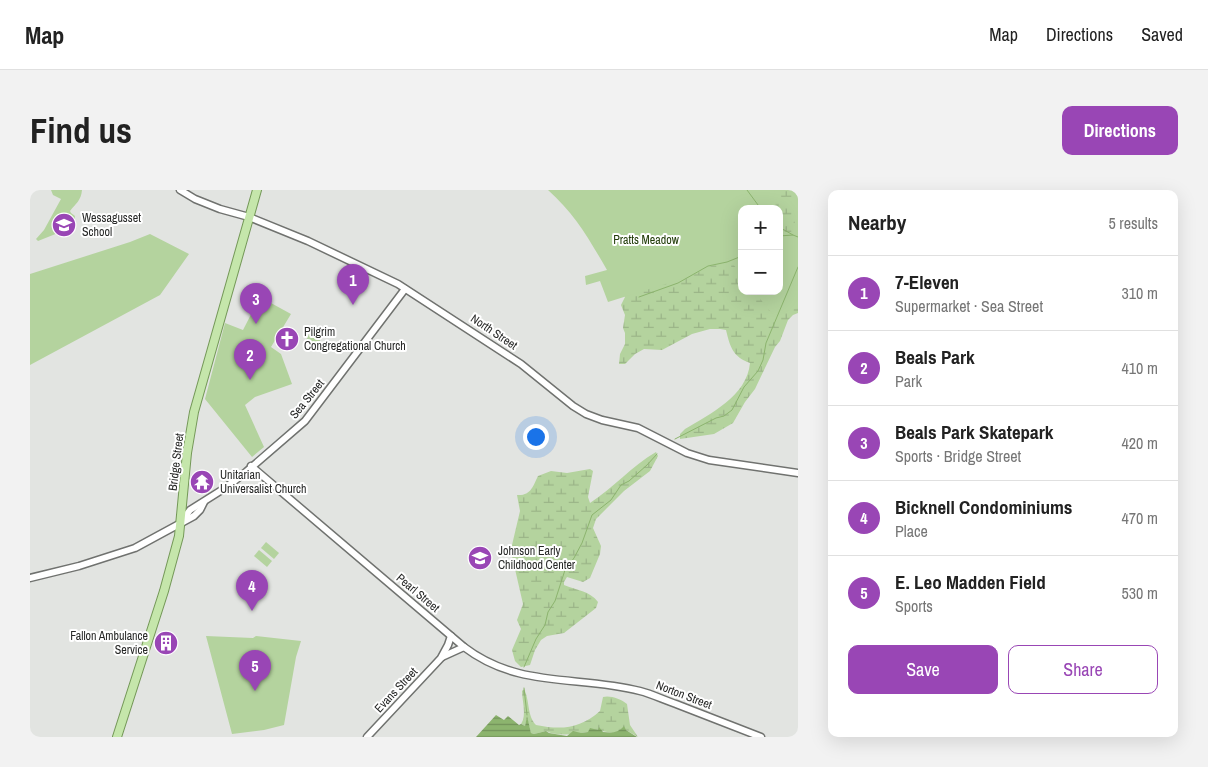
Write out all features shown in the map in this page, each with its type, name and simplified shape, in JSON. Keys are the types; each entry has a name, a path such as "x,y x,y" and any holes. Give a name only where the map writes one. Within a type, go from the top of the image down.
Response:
{"main road":[{"name":"Bridge Street","path":"118,737 164,591 179,536 194,412 257,190"}],"street":[{"name":"North Street","path":"180,190 195,199 220,209 249,217 325,248 406,289 521,364 573,406 586,414 602,420 638,428 687,453 709,460 798,472"},
{"name":"Sea Street","path":"181,522 196,505 204,502 230,484 305,421 406,289"},
{"name":"Pearl Street","path":"251,466 464,647 486,661 515,673 532,677 595,683"},
{"path":"183,494 188,502 196,505"},
{"name":"Sea Street","path":"30,578 80,566 135,548 170,530 197,513 204,502"},
{"name":"Evans Street","path":"367,737 441,658 451,636"},
{"name":"Evans Street","path":"441,658 464,647"},
{"name":"Norton Street","path":"595,683 642,691 762,737"}],"green space":[{"path":"51,190 82,190 79,199 70,211 75,216 73,227 38,241 36,239 44,230 61,199 53,195"},
{"name":"Pratts Meadow","path":"548,190 774,190 776,205 738,205 738,270 728,258 691,276 608,302 600,281 586,285 585,276 607,270 588,237 558,199"},
{"path":"570,190 798,190 798,313 788,320 780,341 775,347 755,389 733,423 714,434 680,439 680,434 685,429 726,403 742,385 747,375 750,363 744,361 733,351 726,330 710,329 692,334 662,350 644,349 635,354 625,364 619,364 620,354 625,344 623,328 625,315 621,305 625,297"},
{"path":"798,195 798,308 773,315 757,295 783,295 783,231 791,235 795,217 790,199"},
{"path":"150,234 189,254 160,295 30,365 30,274"},
{"path":"260,297 291,314 271,347 281,354 292,384 255,397 245,405 264,447 252,457 205,399 225,323 243,330"},
{"path":"313,327 324,333 317,346 306,340"},
{"path":"656,452 658,456 650,471 624,491 596,519 593,528 601,546 600,554 590,578 583,582 567,577 564,582 564,585 587,593 595,598 598,602 596,608 564,633 547,636 541,640 530,665 521,667 515,661 512,650 521,629 517,620 523,604 512,556 512,545 520,511 517,495 528,492 533,487 538,476 551,471 567,473 590,469 593,471 588,497 590,503"},
{"path":"266,542 279,553 274,559 261,548"},
{"path":"259,550 272,561 267,567 254,556"},
{"path":"206,636 253,638 256,636 301,641 296,657 284,725 264,730 232,734"},
{"path":"524,689 531,717 536,725 562,728 578,725 600,711 603,697 609,697 619,699 627,704 630,725 638,737 626,730 613,733 590,729 589,732 567,734 556,734 546,731 531,733 527,718 525,726 521,724 524,716 522,691"}],"shaded area":[{"path":"496,715 504,720 508,716 519,725 525,726 527,716 531,733 534,734 546,731 567,736 573,731 588,732 590,728 598,730 599,727 603,732 612,732 624,726 626,730 637,737 476,737"}],"waterway":[{"path":"747,190 758,205"},
{"path":"783,229 793,235"},
{"path":"783,236 793,235 798,237"},
{"path":"639,297 678,283 708,266 738,258"},
{"path":"675,439 716,418 724,416 732,410 744,387 758,371 763,360 766,343 798,267"},
{"path":"524,667 536,639 545,625 548,612 555,601 565,570 582,543 592,515 611,500 621,485 629,481 657,454"},
{"path":"524,688 527,715"}],"place":[{"name":"Wessagusset School","path":"64,225"},
{"name":"7-Eleven","path":"353,305"},
{"name":"Beals Park Skatepark","path":"256,324"},
{"name":"Pilgrim Congregational Church","path":"287,339"},
{"name":"Beals Park","path":"250,380"},
{"name":"Unitarian Universalist Church","path":"202,482"},
{"name":"Johnson Early Childhood Center","path":"480,558"},
{"name":"Bicknell Condominiums","path":"252,611"},
{"name":"Fallon Ambulance Service","path":"166,643"},
{"name":"E. Leo Madden Field","path":"255,691"}]}
